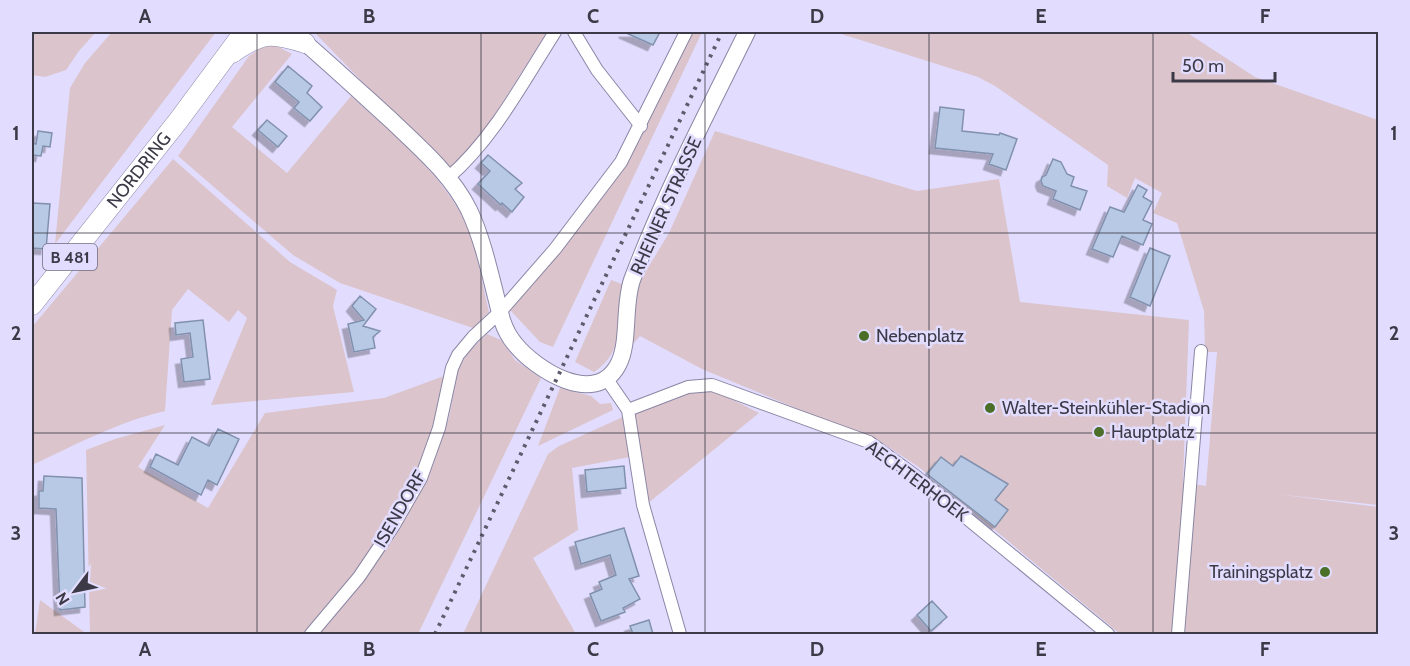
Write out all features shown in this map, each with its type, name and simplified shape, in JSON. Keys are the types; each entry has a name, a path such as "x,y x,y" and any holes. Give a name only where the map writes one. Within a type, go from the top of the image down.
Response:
{"main road":[{"name":"NORDRING","path":"32,305 244,32"},
{"path":"225,58 240,47 266,34 298,37"}],"street":[{"path":"448,178 468,161 486,139 555,32"},
{"path":"574,32 597,70 640,126"},
{"name":"ISENDORF","path":"311,634 359,577 422,478 439,428 452,368 458,355 473,337 500,312 555,249 621,162 686,32"},
{"name":"RHEINER STRASSE","path":"606,378 618,365 624,344 625,315 630,285 646,242 747,32"},
{"path":"298,37 416,143 448,178 460,195 476,227 500,312 510,338 535,362 551,373 575,384 592,384 606,378 628,410 643,505 680,634"},
{"path":"1178,634 1201,351"},
{"name":"AECHTERHOEK","path":"628,410 688,387 712,385 869,442 914,475 1108,634"}],"shaded area":[{"path":"32,32 96,32 66,70 45,77 32,75"},
{"path":"112,32 216,32 55,244 70,88 85,63"},
{"path":"314,32 547,32 482,135 448,170"},
{"path":"690,32 702,32 553,347 540,342 510,310 562,247 625,163"},
{"name":"Walter-Steinkühler-Stadion","path":"835,32 1186,32 1255,77 1378,120 1378,505 1276,494 1378,507 1378,634 1120,634 920,468 887,446 702,369 640,336 633,344 618,340 609,358 594,372 575,362 611,280 635,289 669,233 715,131 917,191 999,179 1020,302 1189,320 1183,482 1206,486 1217,352 1205,352 1204,311 1177,223 1153,213 1162,193 1135,178 1127,198 1107,186 1108,165 995,86 978,77"},
{"path":"275,45 292,54 232,127 287,173 351,96 425,166 461,214 475,249 489,312 473,328 340,283 293,255 178,156 249,56 261,48"},
{"path":"173,159 290,262 337,290 333,306 354,392 211,405 247,318 238,310 229,322 188,289 172,310 165,411 114,428 32,465 32,327"},
{"path":"487,334 501,340 515,360 541,378 418,634 317,634 363,581 428,479 449,417 458,369 469,351"},
{"path":"444,376 436,424 418,476 356,574 306,634 90,634 86,450 165,425 138,467 208,508 265,413 384,398"},
{"path":"560,388 591,396 600,404 611,403 613,410 538,446"},
{"path":"712,389 759,413 647,504 634,413 688,393"},
{"path":"625,416 630,457 572,468 578,530 533,558 576,634 463,634 548,454 559,446"},
{"path":"40,600 87,634 35,634"}],"building":[{"path":"624,32 660,32 653,45"},
{"path":"288,66 312,86 307,93 322,107 310,121 294,108 299,102 275,82"},
{"path":"940,107 964,110 962,131 999,135 1000,133 1017,139 1006,170 989,164 993,154 935,148"},
{"path":"267,120 287,136 278,147 258,130"},
{"path":"38,131 52,133 50,147 43,146 41,156 32,155 32,143 36,144"},
{"path":"488,155 522,183 515,189 524,197 512,212 478,184 490,171 481,163"},
{"path":"1053,159 1061,162 1067,174 1074,177 1071,186 1087,191 1080,210 1053,199 1056,191 1043,186 1042,177 1046,175"},
{"path":"1138,185 1147,190 1143,197 1152,202 1143,220 1152,224 1143,245 1122,236 1113,257 1092,249 1110,207 1124,212"},
{"path":"32,203 50,204 46,249 32,248"},
{"path":"1150,248 1170,256 1150,306 1130,297"},
{"path":"360,296 376,309 363,326 380,331 373,337 375,348 354,352 348,324 364,320 352,306"},
{"path":"203,320 210,379 184,382 181,359 193,357 190,333 176,335 175,323"},
{"path":"218,429 239,439 217,485 208,480 201,495 150,467 156,454 178,465 192,437 209,446"},
{"path":"961,456 1008,484 995,500 1008,510 995,527 927,474 941,457 953,466"},
{"path":"624,466 626,488 587,492 585,470"},
{"path":"44,476 82,478 85,607 60,610 56,509 39,508 39,491 43,491"},
{"path":"624,528 639,576 629,579 640,599 623,608 625,612 601,621 590,594 602,589 599,582 616,575 610,555 581,564 575,542"},
{"path":"932,601 947,617 931,631 917,615"},
{"path":"649,620 653,634 633,634 630,626"}],"railway":[{"path":"435,634 722,32"}],"place":[{"name":"Nebenplatz","path":"864,336"},
{"name":"Walter-Steinkühler-Stadion","path":"990,408"},
{"name":"Hauptplatz","path":"1099,432"},
{"name":"Trainingsplatz","path":"1325,572"}]}
